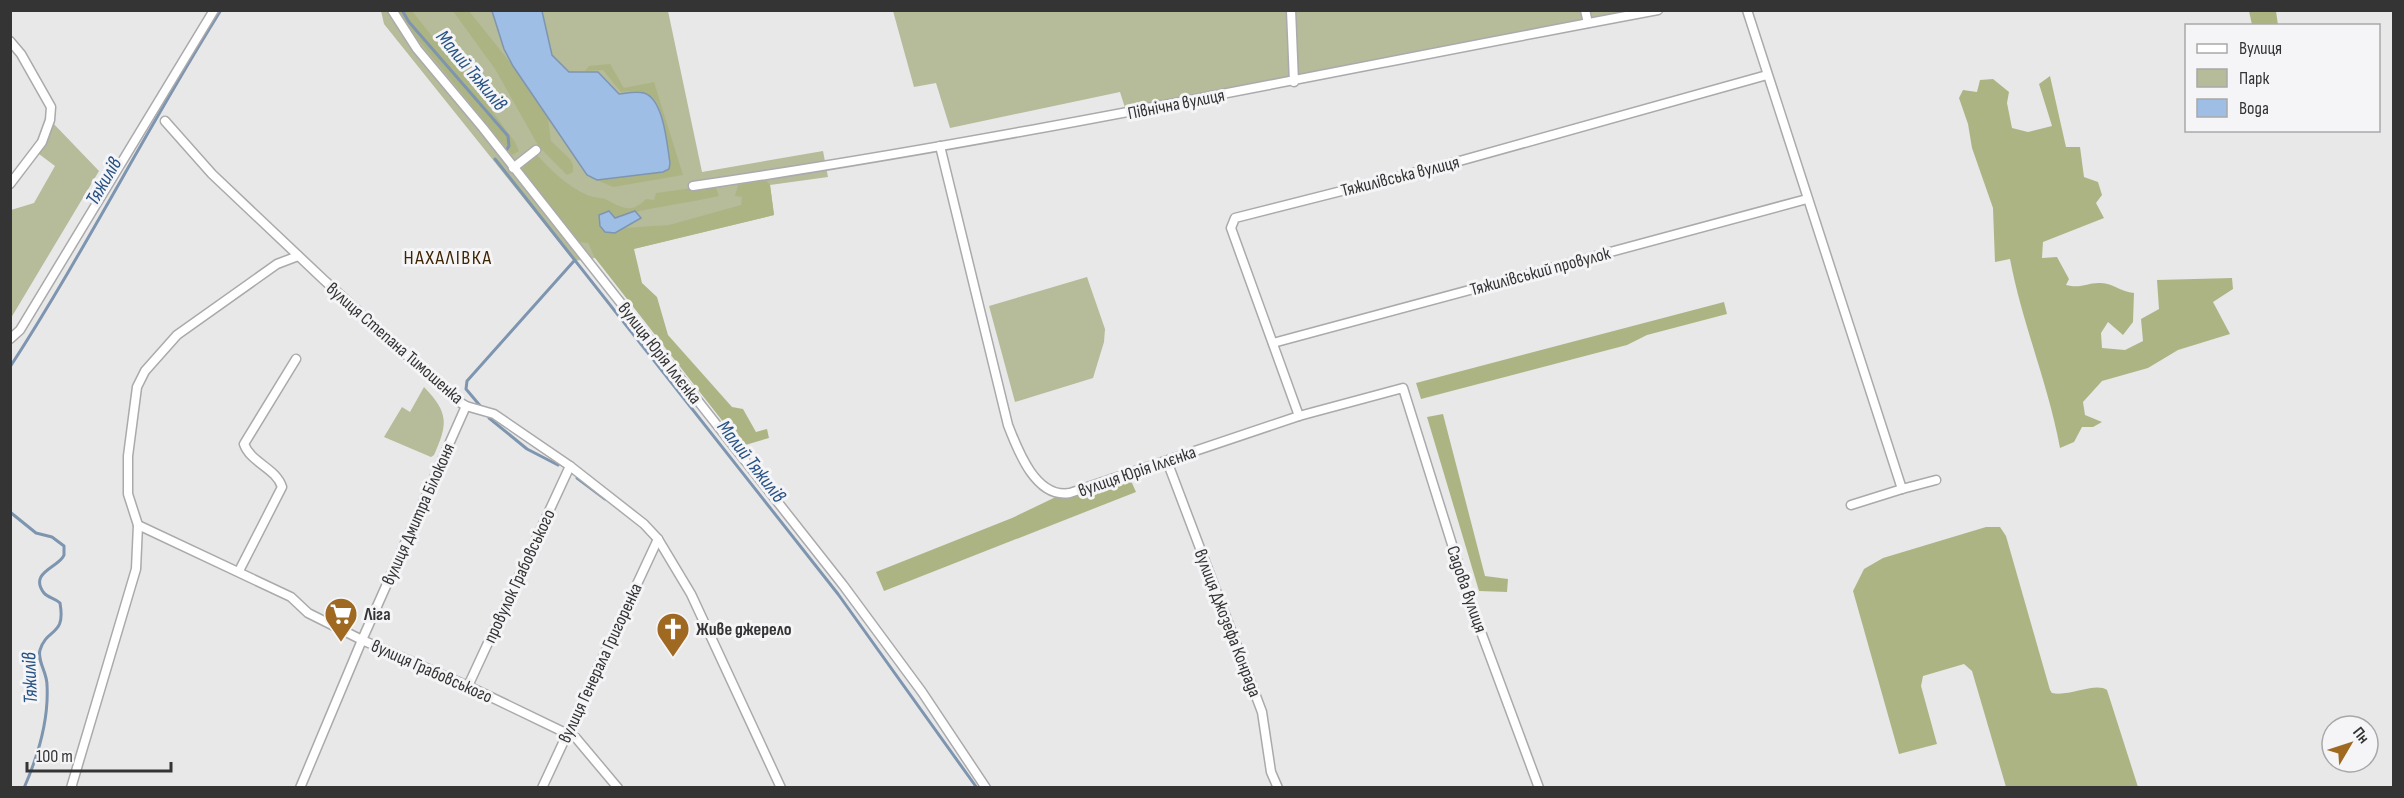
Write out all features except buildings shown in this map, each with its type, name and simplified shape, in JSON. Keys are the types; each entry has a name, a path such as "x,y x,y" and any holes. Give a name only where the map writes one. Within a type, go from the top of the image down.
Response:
{"street":[{"path":"10,339 20,330 214,10"},
{"name":"вулиця Юрія Іллєнка","path":"392,10 417,49 843,585 922,692 986,788"},
{"path":"1291,10 1294,82"},
{"path":"1585,10 1588,23"},
{"name":"Північна вулиця","path":"693,186 940,147 1294,82 1658,10"},
{"path":"1747,10 1902,489"},
{"path":"10,41 21,54 51,107 50,120 42,142 10,184"},
{"name":"Тяжилівська вулиця","path":"1299,416 1231,228 1235,218 1456,162 1767,75"},
{"name":"вулиця Степана Тимошенка","path":"165,121 212,174 456,400 466,406 494,414 570,466 644,524 658,539 692,594 782,788"},
{"name":"вулиця Юрія Іллєнка","path":"940,147 1008,425 1031,471 1046,489 1060,495 1299,416 1403,388"},
{"path":"513,168 537,150"},
{"name":"Тяжилівський провулок","path":"1272,343 1808,199"},
{"path":"70,788 136,569 138,525 128,494 128,456 137,387 145,370 177,335 277,264 298,256"},
{"path":"239,571 282,487 279,479 247,452 244,444 296,359"},
{"name":"Садова вулиця","path":"1403,388 1471,605 1539,788"},
{"name":"вулиця Дмитра Білоконя","path":"300,788 362,640 466,406"},
{"name":"вулиця Джозефа Конрада","path":"1167,461 1262,712 1271,772 1278,788"},
{"name":"провулок Грабовського","path":"468,686 570,466"},
{"path":"1851,505 1936,480"},
{"name":"вулиця Грабовського","path":"138,525 291,597 308,613 362,640 468,686 568,734 585,747 618,788"},
{"name":"вулиця Генерала Григоренка","path":"542,788 658,539"}],"green space":[{"path":"381,11 668,11 702,172 823,151 828,177 770,185 774,215 574,261 384,24"},
{"path":"398,11 412,11 464,73 515,142 519,151 512,155 402,20"},
{"path":"453,11 469,11 513,66 548,118 551,141 570,159 573,172 567,175 539,147 495,69"},
{"path":"893,11 1658,11 1127,114 1120,92 950,128 936,83 914,87"},
{"path":"2249,11 2276,11 2278,24 2252,24"},
{"path":"610,64 624,88 654,82 683,175 613,187 597,180 663,172 670,163 661,112 655,100 646,93 621,92 603,70 585,71 589,66"},
{"path":"2050,76 2066,147 2080,147 2084,177 2098,182 2102,195 2096,203 2104,218 2043,242 2042,258 2057,257 2069,279 2066,285 2105,283 2134,293 2133,322 2123,335 2108,322 2101,333 2102,348 2125,350 2143,341 2141,319 2159,309 2157,280 2232,278 2233,289 2213,302 2230,334 2178,350 2148,368 2102,381 2083,402 2085,415 2102,422 2093,427 2082,427 2074,442 2060,448 2010,259 1995,262 1993,208 1972,148 1968,124 1959,98 1963,90 1977,92 1980,80 1993,79 2009,92 2007,103 2012,128 2028,132 2052,126 2039,84"},
{"path":"50,120 99,171 11,318 11,210 34,203 55,166 35,151"},
{"path":"536,154 573,187 590,196 607,200 624,208 637,206 646,199 654,200 656,193 715,185 719,196 615,218 615,233 624,228 669,225 741,205 742,197 735,196 738,185 766,180 770,185 774,215 634,249 642,283 657,297 668,335 732,407 743,409 756,432 767,429 769,438 742,446 595,258 588,243 578,242 522,172 524,164"},
{"path":"1087,277 1105,329 1104,342 1093,378 1015,402 989,306"},
{"path":"1724,302 1727,314 1647,335 1627,345 1421,399 1416,383"},
{"path":"424,387 438,404 444,419 442,435 431,457 384,437 402,407 410,412"},
{"path":"1443,414 1485,576 1508,579 1507,592 1479,591 1427,417"},
{"path":"1128,474 1136,492 884,591 876,572 1012,518 1060,495"},
{"path":"1986,527 2000,527 2006,536 2050,690 2052,693 2059,694 2096,688 2107,690 2138,787 2006,787 1972,671 1964,664 1923,676 1921,686 1937,744 1899,754 1853,591 1864,569 1883,558"}],"water":[{"path":"492,11 542,11 552,55 569,72 598,72 619,94 641,92 651,97 660,113 666,135 669,169 663,172 597,180 587,175 513,66 504,49"},
{"path":"609,211 615,218 635,211 641,218 615,233 605,232 600,226 599,215"}],"waterway":[{"name":"Тяжилів","path":"10,367 221,10"},
{"name":"Малий Тяжилів","path":"402,10 409,22 508,136 509,146 505,152"},
{"name":"Малий Тяжилів","path":"495,159 838,594 977,788"},
{"path":"482,408 466,389 467,381 574,261"},
{"path":"489,418 527,449 558,465"},
{"path":"577,478 605,499"},
{"name":"Тяжилів","path":"10,512 36,533 52,537 64,546 64,555 42,575 40,580 44,593 60,603 61,614 58,627 43,643 39,654 47,680 46,711 38,751 24,788"}],"place":[{"name":"Ліга","path":"341,643"},
{"name":"Живе джерело","path":"673,658"}],"district":[{"name":"НАХАЛІВКА","path":"448,257"}]}
